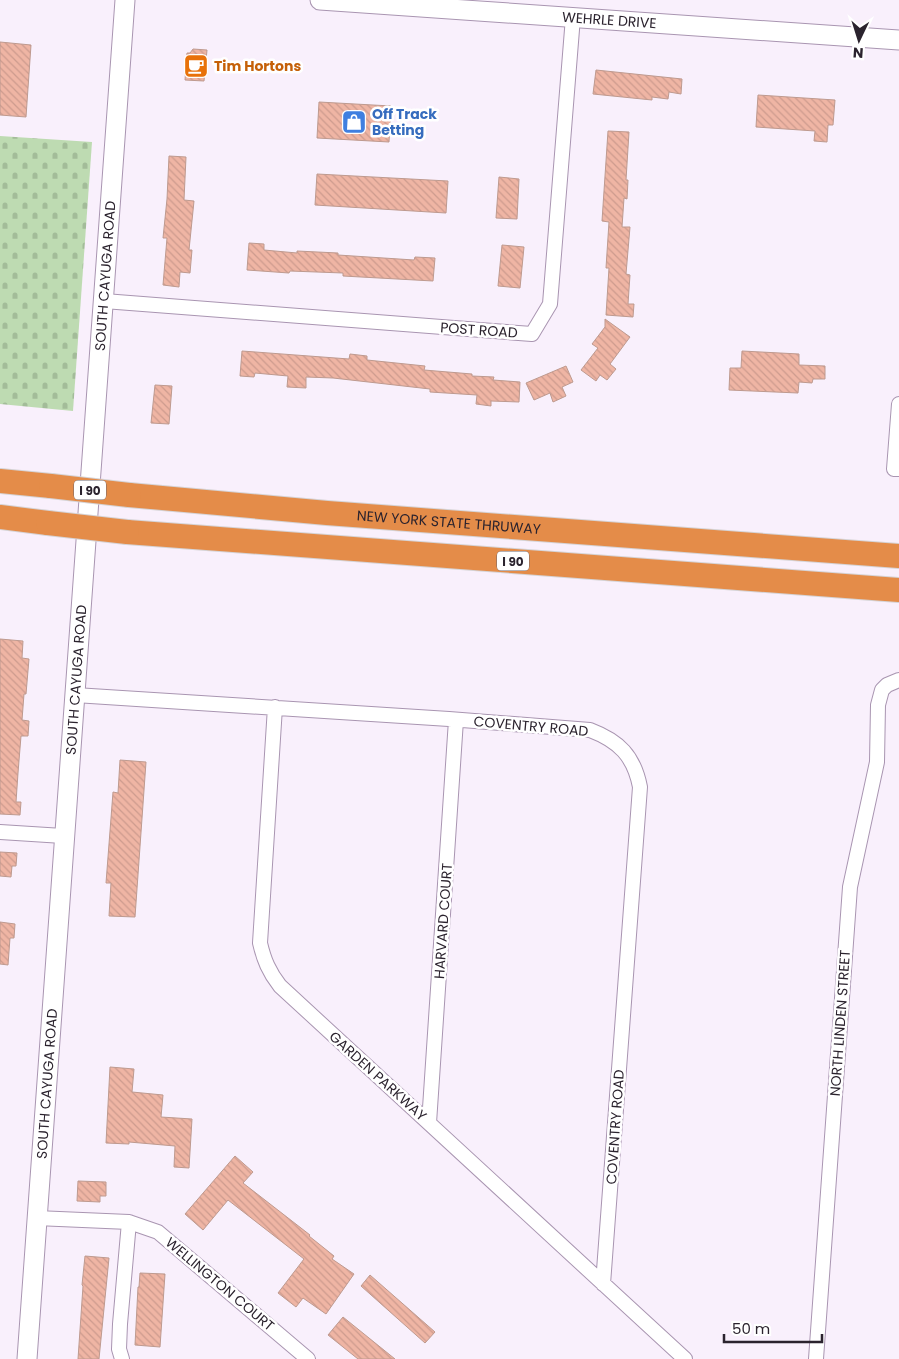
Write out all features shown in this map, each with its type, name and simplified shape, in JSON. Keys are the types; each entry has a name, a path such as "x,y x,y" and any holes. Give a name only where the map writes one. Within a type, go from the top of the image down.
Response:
{"highway":[{"name":"NEW YORK STATE THRUWAY","path":"0,480 129,495 337,514 899,556"},
{"name":"I 90","path":"0,517 127,532 899,590"}],"street":[{"name":"SOUTH CAYUGA ROAD","path":"27,1359 125,0"},
{"name":"WEHRLE DRIVE","path":"320,0 899,40"},
{"name":"POST ROAD","path":"104,301 532,334 550,304 573,17"},
{"path":"899,404 894,469 899,469"},
{"name":"NORTH LINDEN STREET","path":"816,1359 850,887 877,762 878,705 882,690 899,680"},
{"name":"COVENTRY ROAD","path":"75,695 275,707 590,730 617,744 626,753 638,776 639,797 603,1284"},
{"name":"GARDEN PARKWAY","path":"275,707 260,928 260,943 270,972 280,986 685,1359"},
{"name":"HARVARD COURT","path":"429,1123 456,720"},
{"path":"0,832 64,836"},
{"name":"WELLINGTON COURT","path":"36,1218 129,1222 158,1232 308,1359"},
{"path":"122,1359 119,1341 129,1222"}],"green space":[{"path":"0,136 92,142 73,411 0,404"}],"building":[{"path":"0,42 31,45 26,117 0,115"},
{"name":"Tim Hortons","path":"193,49 207,50 204,81 185,80 187,53 190,53"},
{"path":"596,70 682,79 681,94 669,92 668,99 652,97 652,100 593,94"},
{"path":"758,95 835,100 833,125 828,125 827,142 814,141 815,131 756,127"},
{"name":"Off Track Betting","path":"319,102 391,106 389,142 317,138"},
{"path":"608,131 629,132 626,180 628,180 627,199 624,198 622,227 630,227 626,274 630,275 628,304 634,304 633,317 606,315 609,268 606,268 609,222 602,221"},
{"path":"169,156 186,157 184,200 194,201 189,250 192,250 190,273 180,272 179,287 163,285 167,238 163,238"},
{"path":"317,174 448,181 446,213 315,205"},
{"path":"499,177 519,179 517,219 496,218"},
{"path":"249,243 264,244 264,250 297,253 297,251 338,253 338,255 414,260 415,257 435,258 433,281 343,276 343,273 290,271 289,273 247,270"},
{"path":"502,245 524,247 520,288 498,286"},
{"path":"605,319 630,337 610,364 616,369 607,380 600,375 596,381 581,370 598,348 592,344 605,327"},
{"path":"242,351 349,359 350,354 367,356 367,360 425,366 424,370 494,377 493,380 520,382 519,402 491,401 491,406 476,404 477,395 430,392 430,389 333,378 306,377 306,388 287,387 288,376 255,373 254,377 240,376"},
{"path":"742,351 799,354 799,365 825,366 825,379 813,379 812,383 799,382 798,393 729,390 730,368 741,368"},
{"path":"566,366 573,382 562,387 566,396 553,402 550,393 534,400 526,383"},
{"path":"155,385 172,386 169,424 151,423"},
{"path":"0,639 23,641 22,658 29,659 22,720 29,721 28,736 21,736 16,802 21,802 20,815 0,814"},
{"path":"120,760 146,762 135,917 109,916 111,883 106,883 113,792 118,793"},
{"path":"0,852 17,853 16,866 12,866 11,877 0,876"},
{"path":"0,922 15,924 14,938 10,938 8,965 0,964"},
{"path":"110,1067 134,1069 132,1092 163,1095 161,1117 192,1119 189,1168 174,1167 175,1146 129,1142 129,1144 106,1143"},
{"path":"235,1156 253,1172 243,1183 310,1235 334,1256 332,1259 354,1274 326,1314 303,1298 296,1307 278,1293 304,1259 228,1200 203,1230 185,1214"},
{"path":"78,1181 106,1182 106,1196 100,1196 100,1202 77,1201"},
{"path":"85,1256 109,1258 99,1359 78,1359"},
{"path":"140,1273 165,1274 160,1347 135,1345"},
{"path":"370,1275 435,1332 425,1343 361,1286"},
{"path":"343,1317 395,1359 358,1359 328,1335"}],"place":[{"name":"Tim Hortons","path":"196,66"},
{"name":"Off Track Betting","path":"354,122"}]}
